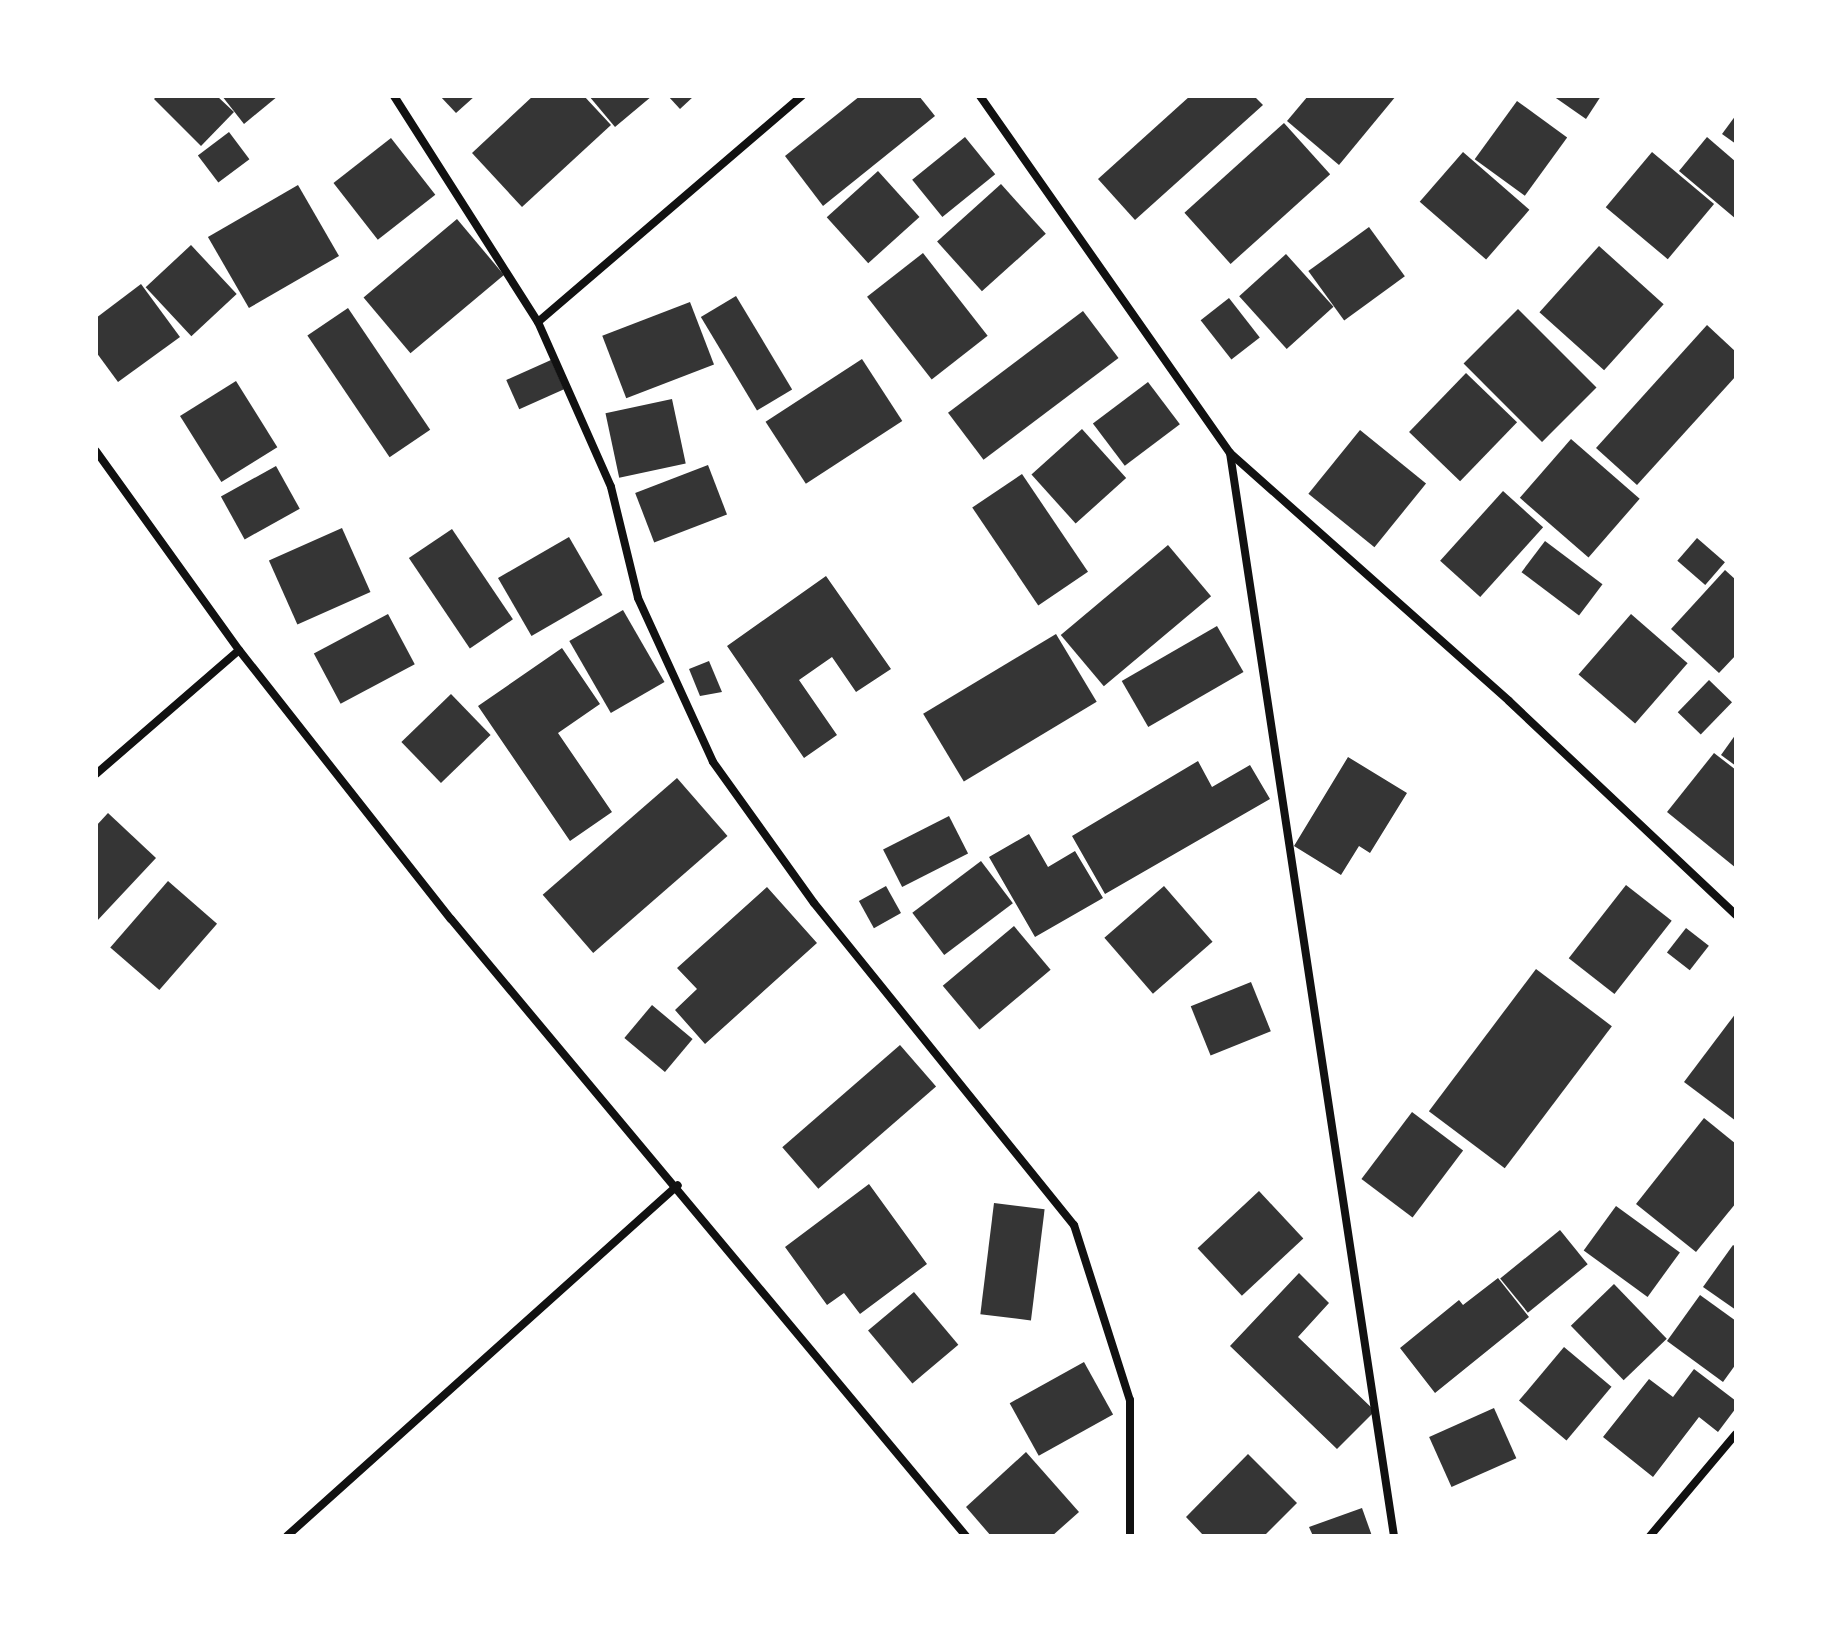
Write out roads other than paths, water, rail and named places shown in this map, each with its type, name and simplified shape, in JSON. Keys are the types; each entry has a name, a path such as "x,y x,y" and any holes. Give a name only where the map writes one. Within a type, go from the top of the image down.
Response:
{"street":[{"path":"394,96 538,322 611,487 638,598 713,762 814,903 1074,1225 1130,1400 1130,1536"},
{"path":"538,322 802,96"},
{"path":"980,96 1230,453 1509,701 1736,915"},
{"path":"96,451 239,650 451,919 678,1185 966,1536"},
{"path":"1230,453 1394,1536"},
{"path":"96,774 239,650"},
{"path":"287,1536 678,1185"},
{"path":"1650,1536 1736,1434"}]}
